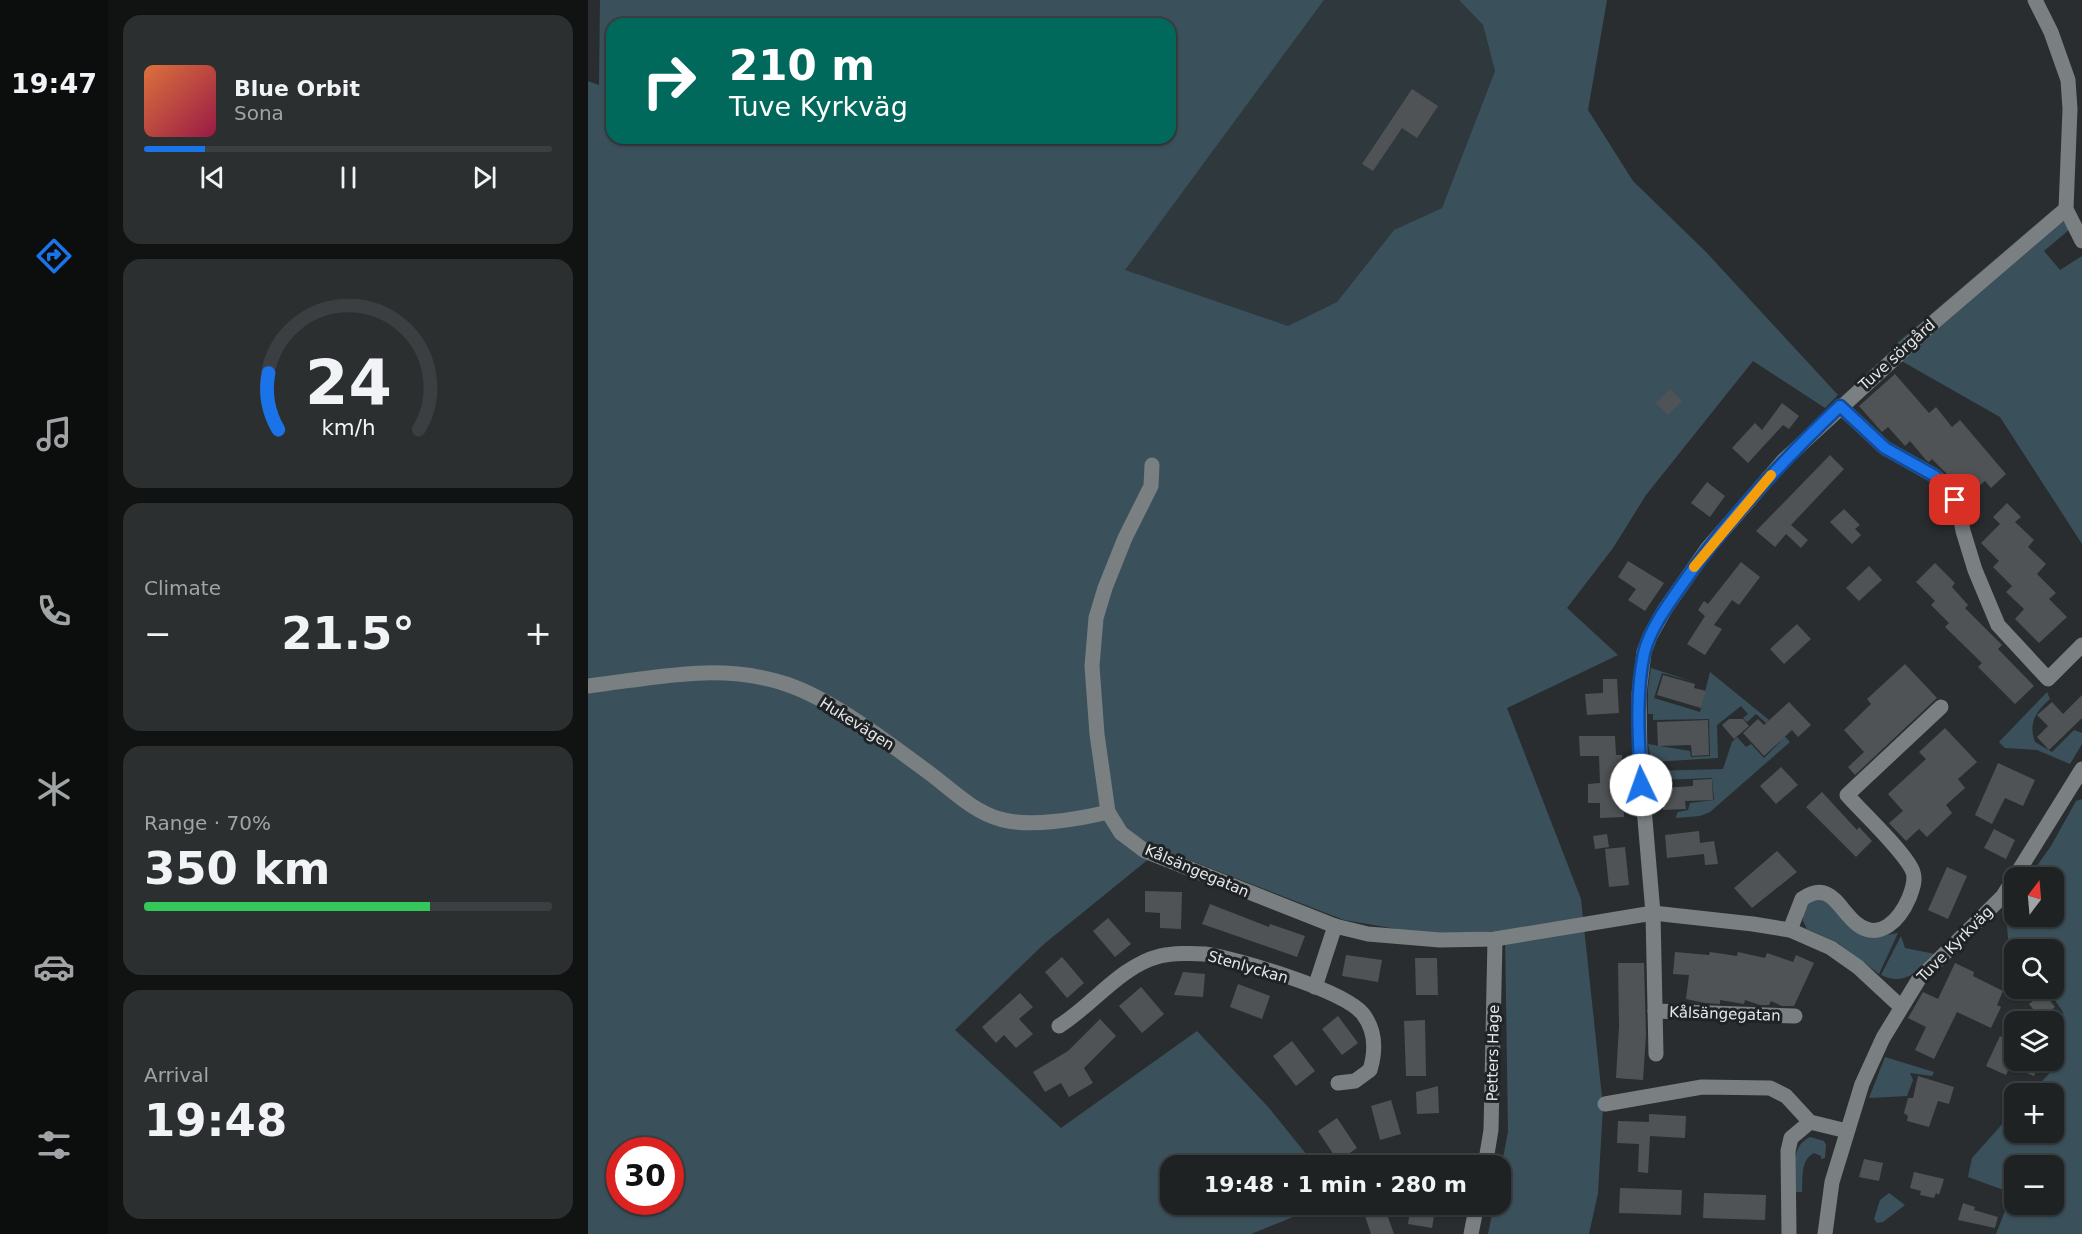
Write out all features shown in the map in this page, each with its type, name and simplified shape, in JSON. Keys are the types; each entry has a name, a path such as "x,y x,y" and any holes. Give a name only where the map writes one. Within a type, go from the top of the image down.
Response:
{"street":[{"path":"2035,0 2051,32 2068,80 2070,109 2066,209 2082,241"},
{"name":"Tuve sörgård","path":"1653,913 1644,825 1639,729 1643,662 1650,636 1665,609 1707,549 1784,460 1840,406 2066,209"},
{"path":"1840,406 1885,448 1935,476 1948,489 1958,504 1962,531 1975,570 1998,625 2048,679 2082,645"},
{"name":"Kålsängegatan","path":"1152,465 1151,486 1125,538 1096,618 1092,666 1097,734 1108,812 1121,832 1145,851 1335,926 1378,935 1440,940 1495,939 1653,913 1790,930 1831,948 1858,967 1900,1006"},
{"name":"Hukevägen","path":"588,686 675,673 705,671 740,674 786,684 816,698 892,745 984,814 1002,820 1025,822 1089,817 1108,812"},
{"path":"1790,930 1802,899 1818,893 1830,896 1857,924 1868,930 1888,927 1900,917 1914,885 1914,874 1902,855 1847,795 1941,706"},
{"name":"Tuve Kyrkväg","path":"1825,1234 1832,1182 1862,1084 1900,1006 1919,979 2003,896 2082,769"},
{"name":"Kålsängegatan","path":"1653,913 1656,1054"},
{"path":"1315,987 1335,926"},
{"name":"Petters Hage","path":"1487,1155 1491,1130 1495,939"},
{"name":"Stenlyckan","path":"1059,1026 1081,1013 1139,964 1161,956 1204,954 1243,963 1315,987 1350,1004 1362,1013 1375,1043 1370,1070 1355,1081 1338,1083"},
{"name":"Kålsängegatan","path":"1655,1011 1794,1016"},
{"path":"1605,1104 1702,1088 1770,1088 1786,1096 1810,1122 1847,1131"},
{"path":"1789,1234 1788,1151 1791,1138 1810,1122"},
{"path":"1471,1234 1475,1215"}],"shaded area":[{"path":"600,0 1324,0 1125,270 1288,326 1337,302 1394,230 1442,208 1495,71 1483,25 1459,0 1607,0 1588,110 1633,181 1706,252 1838,395 1825,408 1753,361 1646,495 1613,548 1567,608 1618,655 1507,708 1581,899 1603,1106 1598,1193 1589,1234 1488,1234 1492,1215 1511,1215 1511,1155 1504,1155 1508,1132 1505,931 1426,934 1344,920 1161,849 1044,944 955,1030 1061,1128 1197,1031 1269,1108 1307,1155 1160,1155 1160,1215 1298,1215 1251,1234 588,1234 588,81 599,85"},
{"path":"1324,0 1459,0 1483,25 1495,71 1442,208 1394,230 1337,302 1288,326 1124,270"},
{"path":"2054,209 2070,229 2044,251 2060,270 2082,256 2082,544 2000,417 1898,359 1890,349"},
{"path":"1651,668 1694,682 1662,673 1654,698 1700,712 1710,672 1769,720 1766,723 1756,714 1747,722 1743,718 1748,714 1741,706 1717,725 1718,758 1652,762 1648,744 1690,751 1691,757 1710,756 1709,719 1653,720 1653,714 1648,714"},
{"path":"2047,692 2050,699 2037,713 2033,723 2035,742 2052,752 2074,730 2082,733 2082,744 2070,764 2037,750 2005,748 1999,742"},
{"path":"1773,723 1790,742 1710,812 1700,816 1676,818 1678,812 1688,810 1690,803 1714,800 1712,778 1660,780 1660,796 1651,797 1650,774 1654,771 1723,769 1732,742 1737,737 1746,747 1751,744 1764,758 1780,742 1768,728"},
{"path":"2082,799 2082,1234 1996,1234 2004,1214 2064,1215 2064,1155 2004,1155 2004,1190 1968,1177 1972,1158 2004,1122 2004,1143 2064,1143 2064,1083 2040,1083 2052,1071 2064,1071 2064,1011 2054,999 2064,999 2064,939 2008,939 2007,927 2064,927 2064,867 2036,867 2051,846 2076,801"},
{"path":"1823,899 1875,937 1898,933 1879,974 1838,943 1807,929 1803,921 1803,910 1811,901"},
{"path":"1901,936 1905,948 1935,954 1917,971 1904,978 1897,979 1881,975"},
{"path":"1885,1057 1934,1072 1932,1076 1910,1073 1913,1080 1907,1096 1869,1098"},
{"path":"1810,1137 1824,1141 1825,1158 1821,1159 1821,1156 1814,1153 1806,1160 1802,1192 1795,1192 1796,1154 1803,1141"},
{"path":"1889,1193 1905,1205 1883,1222 1877,1223 1874,1219 1880,1200"}],"building":[{"path":"1412,89 1438,106 1417,138 1402,128 1373,171 1362,164"},
{"path":"1895,374 1929,413 1936,407 1952,427 1960,420 2006,474 1991,488 1985,481 1965,497 1955,482 1932,459 1929,462 1926,460 1910,441 1905,446 1888,427 1882,432 1859,406"},
{"path":"1670,389 1682,401 1668,415 1656,403"},
{"path":"1782,403 1799,416 1789,429 1783,425 1748,463 1732,448 1755,423 1762,430"},
{"path":"1830,455 1844,469 1791,525 1808,540 1801,548 1786,534 1775,547 1756,531"},
{"path":"1707,482 1725,496 1710,517 1691,503"},
{"path":"2007,503 2021,517 2015,522 2034,540 2028,547 2046,564 2037,574 2056,593 2049,599 2067,617 2039,643 2015,619 2024,609 2006,592 2012,586 1993,567 1999,561 1981,543 2000,524 1993,517"},
{"path":"1844,509 1860,525 1855,529 1861,535 1852,544 1830,522"},
{"path":"1628,561 1664,583 1645,611 1628,600 1636,589 1618,577"},
{"path":"1741,562 1760,577 1739,605 1732,600 1714,625 1722,629 1705,655 1687,644 1705,616 1698,610 1704,601 1708,604"},
{"path":"1935,563 1955,583 1952,587 1968,605 1965,608 2002,645 1998,649 2034,686 2015,704 1978,667 1982,663 1945,627 1949,623 1931,605 1935,601 1916,582"},
{"path":"1869,566 1882,580 1859,601 1846,588"},
{"path":"1797,624 1811,639 1784,664 1770,649"},
{"path":"1905,664 1937,698 1855,775 1848,767 1864,752 1844,730 1871,704 1867,699"},
{"path":"1663,675 1695,684 1694,688 1706,691 1701,708 1657,695"},
{"path":"1603,679 1617,679 1619,713 1587,715 1585,694 1603,693"},
{"path":"2082,695 2082,718 2049,750 2037,737 2048,726 2037,715 2052,702 2063,714"},
{"path":"1789,702 1811,725 1798,737 1792,730 1764,756 1743,733 1758,719 1764,725"},
{"path":"1729,719 1743,719 1749,726 1734,739 1722,725"},
{"path":"1708,720 1709,755 1692,756 1691,745 1658,746 1657,722"},
{"path":"1945,728 1977,762 1958,779 1965,788 1946,805 1952,813 1927,837 1919,829 1906,841 1889,823 1903,811 1888,794 1926,759 1919,752"},
{"path":"1579,736 1615,736 1616,755 1622,755 1624,817 1600,818 1600,803 1588,803 1588,784 1600,783 1599,756 1580,756"},
{"path":"1998,763 2035,780 2023,806 2005,798 1992,824 1975,815"},
{"path":"1781,767 1798,785 1776,804 1760,786"},
{"path":"1712,779 1713,800 1685,801 1686,809 1663,810 1662,788 1693,786 1693,780"},
{"path":"1822,792 1857,830 1859,827 1872,841 1856,857 1806,807"},
{"path":"1994,829 2015,840 2006,859 1984,848"},
{"path":"1699,831 1700,843 1714,841 1718,864 1705,865 1704,854 1667,858 1665,835"},
{"path":"1607,834 1609,847 1595,849 1593,836"},
{"path":"1625,847 1629,885 1609,887 1605,849"},
{"path":"1777,851 1797,872 1752,908 1734,888"},
{"path":"1947,867 1967,876 1948,919 1928,910"},
{"path":"1145,891 1182,892 1181,929 1160,928 1160,913 1145,912"},
{"path":"1210,904 1269,927 1270,924 1305,936 1297,957 1202,924"},
{"path":"1108,918 1131,944 1115,957 1093,931"},
{"path":"1675,952 1709,955 1710,952 1737,956 1738,952 1765,958 1767,953 1793,962 1796,955 1814,963 1794,1006 1782,1006 1771,1001 1769,1005 1760,1005 1745,1000 1744,1004 1720,1000 1720,1004 1705,1003 1686,999 1689,975 1673,974"},
{"path":"1346,955 1382,960 1378,982 1342,976"},
{"path":"1062,957 1084,983 1067,998 1045,972"},
{"path":"1415,958 1437,958 1438,995 1416,995"},
{"path":"1618,963 1644,963 1646,1035 1643,1080 1616,1078 1619,1026"},
{"path":"1955,963 1974,972 1973,976 2003,991 1997,1005 2001,1007 1991,1028 1957,1012 1934,1059 1915,1050 1926,1027 1908,1018 1923,992 1938,999"},
{"path":"1183,972 1205,974 1203,997 1174,995"},
{"path":"1238,984 1270,996 1262,1019 1230,1007"},
{"path":"1141,987 1164,1014 1142,1033 1119,1006"},
{"path":"1020,993 1033,1007 1019,1019 1033,1034 1016,1048 1004,1035 996,1043 982,1027"},
{"path":"2036,999 2049,999 2055,1007 2050,1011 2035,1011 2029,1004"},
{"path":"1338,1016 1358,1043 1342,1055 1322,1029"},
{"path":"1100,1019 1116,1036 1084,1068 1093,1083 1069,1097 1061,1083 1045,1092 1033,1072 1068,1051"},
{"path":"1425,1020 1426,1076 1406,1076 1404,1021"},
{"path":"2000,1036 2004,1038 2004,1071 2008,1071 2006,1075 1986,1066"},
{"path":"1292,1041 1315,1071 1296,1086 1273,1056"},
{"path":"2022,1071 2036,1071 2034,1076"},
{"path":"1918,1076 1954,1087 1949,1104 1938,1101 1929,1127 1907,1121 1908,1116 1904,1113 1908,1098 1913,1098"},
{"path":"1438,1086 1439,1113 1417,1114 1416,1092"},
{"path":"1391,1100 1401,1134 1380,1140 1371,1106"},
{"path":"1649,1114 1686,1116 1685,1138 1650,1136 1648,1173 1638,1172 1639,1144 1617,1143 1618,1121 1649,1122"},
{"path":"1337,1118 1357,1148 1347,1155 1334,1155 1318,1131"},
{"path":"1864,1159 1883,1163 1879,1181 1859,1177"},
{"path":"1914,1172 1944,1179 1939,1195 1936,1193 1934,1198 1920,1195 1921,1191 1910,1188"},
{"path":"1620,1188 1682,1190 1681,1215 1619,1213"},
{"path":"1704,1193 1766,1195 1765,1220 1703,1218"},
{"path":"1963,1203 1975,1207 1974,1210 1998,1217 1995,1228 1958,1220"},
{"path":"1365,1215 1387,1215 1394,1234 1371,1234"},
{"path":"1409,1215 1434,1215 1432,1228 1408,1224"}],"slow traffic":[{"path":"1694,567 1771,475"}],"route":[{"path":"1641,785 1639,694 1644,652 1650,636 1665,609 1707,549 1784,460 1840,406 1885,448 1935,476 1955,500"}]}
